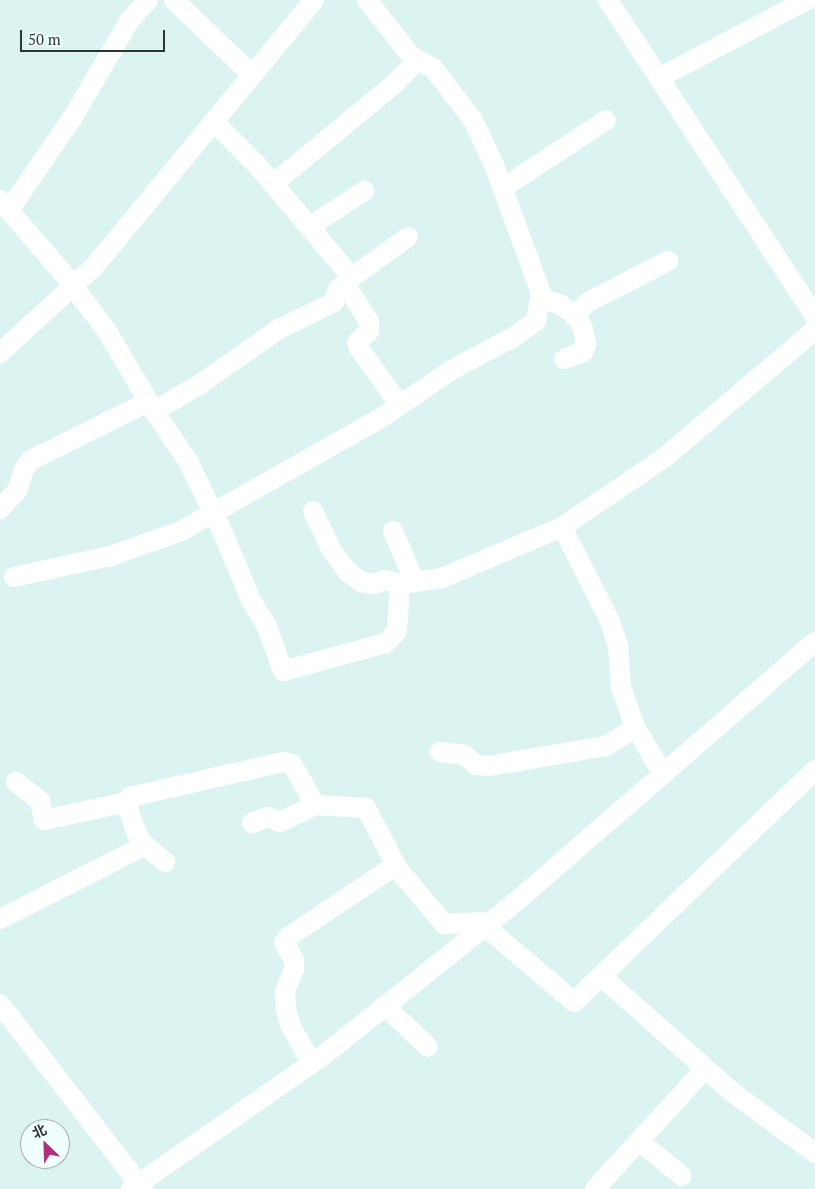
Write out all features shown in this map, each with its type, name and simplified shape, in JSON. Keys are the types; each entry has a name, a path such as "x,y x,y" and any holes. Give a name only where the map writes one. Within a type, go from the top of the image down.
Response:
{"street":[{"path":"148,0 130,20 74,117 4,205 64,273 72,287 107,331 151,407 188,461 214,514 283,671 386,642 397,631 408,583 393,531"},
{"path":"174,0 252,75"},
{"path":"0,353 94,267 314,0"},
{"path":"14,577 112,556 181,531 214,514 400,405 453,369 514,337 536,321 540,298 503,188 473,120 434,68 418,60 367,0"},
{"path":"313,511 331,549 346,571 361,582 374,584 385,580 408,583 442,578 562,527 664,458 815,327 608,0"},
{"path":"659,78 807,0"},
{"path":"273,184 392,86 418,60"},
{"path":"503,188 606,120"},
{"path":"214,122 273,184 351,278"},
{"path":"309,228 364,192"},
{"path":"0,508 17,491 24,469 31,460 199,385 279,329 334,302 338,289 408,238"},
{"path":"574,316 588,302 668,261"},
{"path":"351,278 348,287 369,322 369,331 358,342 359,348 400,405"},
{"path":"540,298 561,305 574,316 582,328 586,345 583,352 564,359"},
{"path":"562,527 609,619 618,645 621,687 635,728 663,774"},
{"path":"0,1004 137,1187 312,1063 484,927 815,642"},
{"path":"440,752 464,755 476,765 489,766 606,746 635,728"},
{"path":"165,862 140,841 128,802 130,797 283,762 292,764 315,805"},
{"path":"252,823 268,817 280,822 315,805 366,808 396,865 444,924 480,922 574,1002 815,770"},
{"path":"16,782 40,801 44,820 128,802"},
{"path":"0,919 131,854 140,841"},
{"path":"312,1063 291,1027 286,1009 285,992 294,969 294,960 284,943 287,938 396,865"},
{"path":"601,976 732,1092 815,1153"},
{"path":"385,1006 428,1047"},
{"path":"595,1189 705,1069"},
{"path":"639,1141 682,1176"}]}
